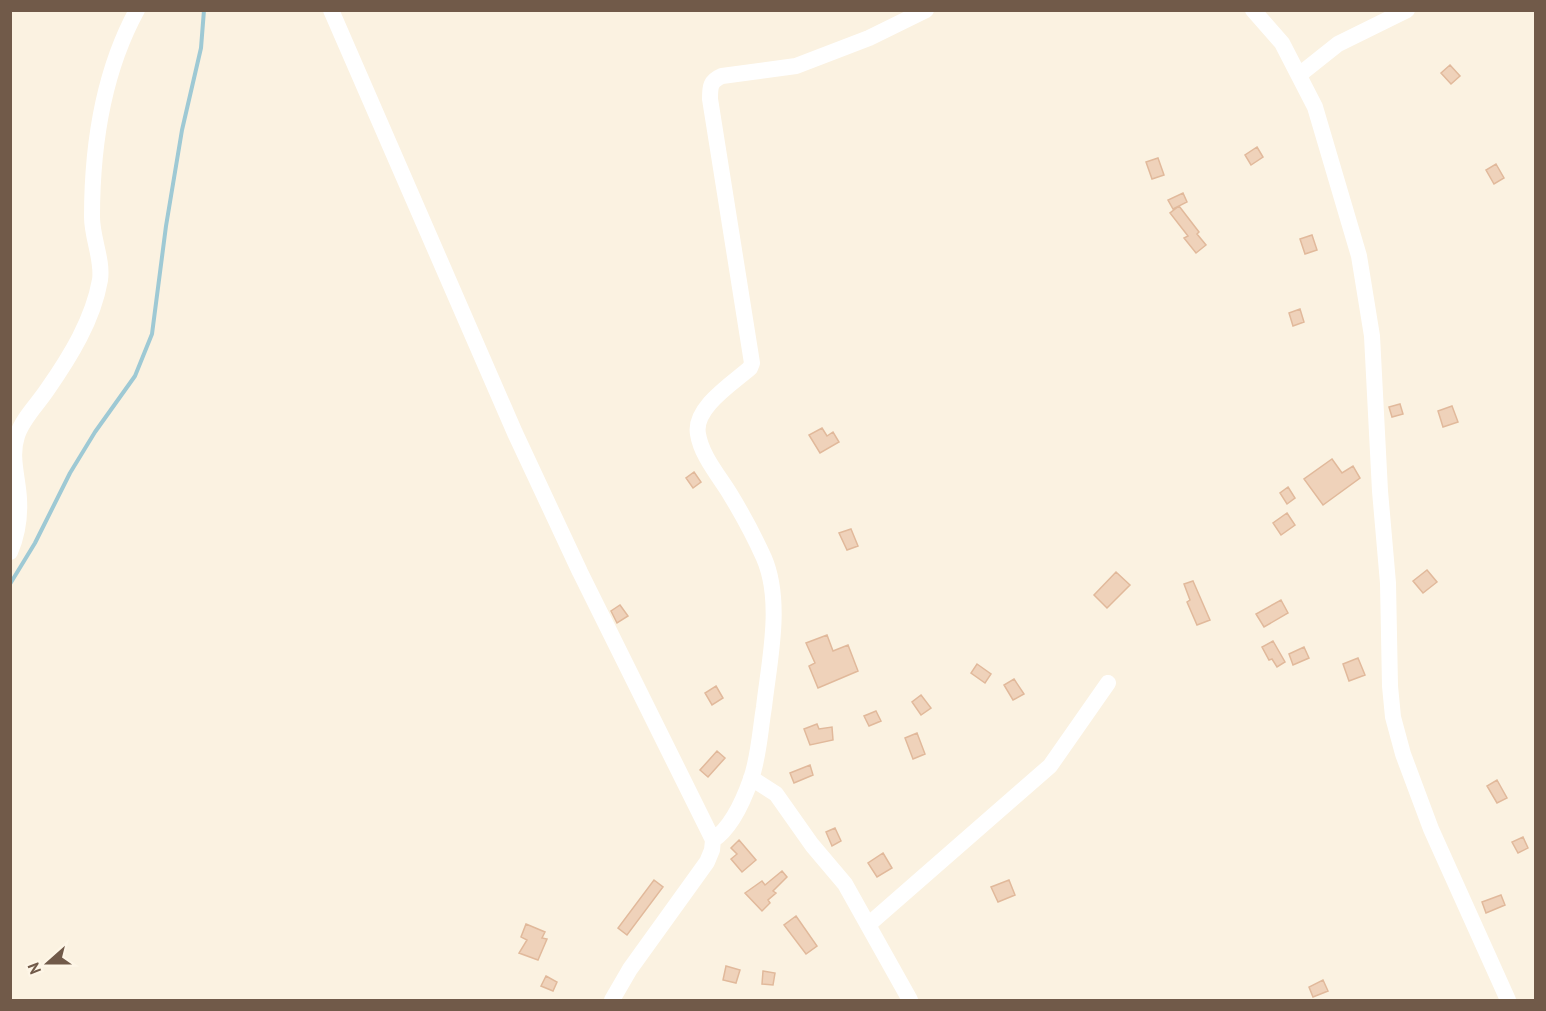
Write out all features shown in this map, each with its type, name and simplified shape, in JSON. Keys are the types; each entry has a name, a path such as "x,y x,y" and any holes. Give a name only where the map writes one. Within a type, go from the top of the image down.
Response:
{"street":[{"path":"10,552 19,517 14,449 16,437 91,317 100,278 92,221 98,138 105,90 117,54 136,10"},
{"path":"331,10 520,443 585,582 713,840 712,850 706,862 630,969 612,1000"},
{"path":"713,840 724,830 751,778 758,754 772,638 771,584 764,557 714,469 697,433 708,404 750,368 752,363 710,99 710,85 722,76 796,66 869,38 926,10"},
{"path":"1253,10 1282,43 1315,107 1356,245 1372,336 1380,491 1388,583 1390,686 1393,717 1431,830 1508,1000"},
{"path":"1299,75 1338,44 1407,10"},
{"path":"867,925 1050,766 1108,683"},
{"path":"751,778 776,794 812,845 845,884 910,1000"}],"building":[{"path":"1450,65 1460,76 1451,84 1441,73"},
{"path":"1257,147 1263,157 1251,165 1245,155"},
{"path":"1158,158 1164,175 1152,179 1146,162"},
{"path":"1496,164 1504,178 1494,184 1486,170"},
{"path":"1183,193 1187,202 1173,209 1168,200"},
{"path":"1179,206 1206,245 1196,253 1184,238 1188,236 1170,213"},
{"path":"1312,235 1317,250 1305,254 1300,239"},
{"path":"1300,309 1304,322 1293,326 1289,313"},
{"path":"1400,404 1403,414 1392,417 1389,407"},
{"path":"1452,406 1458,422 1443,427 1438,411"},
{"path":"822,428 827,436 833,432 839,442 820,453 809,435"},
{"path":"1332,459 1342,473 1353,466 1360,478 1323,505 1304,479"},
{"path":"694,472 701,482 693,488 686,478"},
{"path":"1288,487 1295,498 1287,504 1280,493"},
{"path":"1287,513 1295,525 1281,535 1273,523"},
{"path":"851,529 858,546 847,550 839,533"},
{"path":"1427,570 1437,582 1423,593 1413,581"},
{"path":"1116,572 1130,585 1107,608 1094,595"},
{"path":"1193,581 1210,620 1197,625 1187,602 1190,600 1184,584"},
{"path":"1281,600 1288,613 1264,627 1256,614"},
{"path":"620,605 628,616 617,623 611,611"},
{"path":"827,635 833,651 848,645 858,671 818,688 809,666 815,663 806,643"},
{"path":"1273,641 1285,662 1277,667 1272,659 1269,660 1262,647"},
{"path":"1304,647 1309,658 1293,665 1289,654"},
{"path":"1358,658 1365,675 1349,681 1343,664"},
{"path":"977,664 991,674 985,683 971,673"},
{"path":"1014,679 1024,694 1013,700 1004,685"},
{"path":"716,686 723,698 712,705 705,693"},
{"path":"921,695 931,708 921,715 912,702"},
{"path":"876,711 881,721 869,726 864,716"},
{"path":"817,724 819,729 832,727 833,740 810,745 804,729"},
{"path":"917,733 925,754 913,759 905,738"},
{"path":"717,751 725,758 708,777 700,770"},
{"path":"810,765 813,775 794,783 790,773"},
{"path":"1497,780 1507,798 1497,803 1487,786"},
{"path":"835,828 841,841 832,846 826,832"},
{"path":"1523,837 1528,848 1518,853 1512,842"},
{"path":"739,840 756,860 742,872 731,859 737,854 731,848"},
{"path":"883,853 892,868 877,877 868,863"},
{"path":"782,871 787,877 773,891 776,893 768,900 770,903 762,911 745,893 762,881 765,885"},
{"path":"654,880 663,887 627,935 618,928"},
{"path":"1009,880 1015,895 998,902 991,887"},
{"path":"1501,895 1505,905 1486,913 1482,902"},
{"path":"796,916 817,946 806,954 784,925"},
{"path":"526,924 545,932 542,938 547,939 538,960 519,953 527,940 521,937"},
{"path":"726,966 740,970 736,983 723,980"},
{"path":"763,971 775,973 773,985 762,984"},
{"path":"546,976 557,982 553,991 541,986"},
{"path":"1323,980 1328,991 1313,997 1309,987"}],"waterway":[{"path":"10,584 35,543 70,473 95,432 135,376 152,334 166,226 182,130 201,48 204,10"}]}
